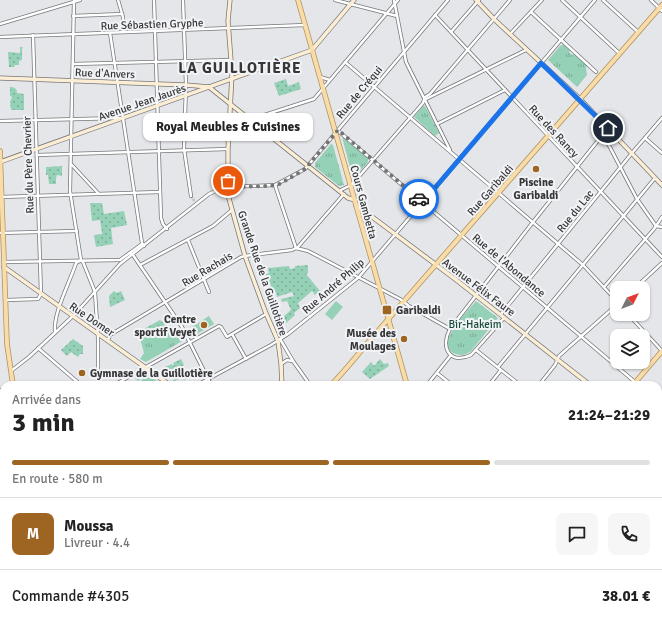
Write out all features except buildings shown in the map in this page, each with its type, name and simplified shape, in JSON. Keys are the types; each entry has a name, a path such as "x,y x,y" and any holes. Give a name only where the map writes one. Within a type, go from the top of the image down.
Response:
{"main road":[{"name":"Grande Rue de la Guillotière","path":"230,0 228,28 232,60 232,79 228,149 228,187 232,210 245,256 266,314 279,340 282,381"},
{"name":"Cours Gambetta","path":"298,0 405,381"},
{"path":"312,50 354,0"},
{"path":"478,1 526,50 580,99 662,185"},
{"name":"Rue Garibaldi","path":"335,381 499,193 546,135 661,8"},
{"name":"Avenue Jean Jaurès","path":"0,162 312,50"},
{"name":"Rue d'Anvers","path":"0,78 200,85 209,87"},
{"path":"209,87 348,198 355,200"},
{"path":"0,151 1,262 4,268 7,344 12,381"},
{"name":"Avenue Félix Faure","path":"356,206 396,234 501,314 504,318 583,381"},
{"name":"Rue Domer","path":"4,268 165,381"},
{"path":"636,381 661,349"}],"street":[{"path":"0,24 74,0 80,0"},
{"path":"74,0 70,195 81,260 95,292 98,367 96,381"},
{"path":"118,0 122,14 123,32"},
{"path":"154,0 161,218 167,229"},
{"path":"184,0 186,61 184,151 191,196"},
{"path":"335,0 397,16"},
{"path":"230,126 314,98 394,2 398,0"},
{"name":"Rue de Créqui","path":"143,245 167,229 209,194 228,187 275,185 304,170 448,0"},
{"path":"340,191 351,186 410,117 424,98 430,94 510,0"},
{"path":"510,34 542,0"},
{"path":"562,0 619,53"},
{"name":"Rue André Philip","path":"204,381 246,359 288,334 358,278 595,0"},
{"path":"603,0 638,32"},
{"path":"651,0 661,8 662,14"},
{"path":"451,32 478,1"},
{"path":"394,2 406,62 451,152"},
{"path":"530,12 596,72"},
{"path":"73,16 122,14"},
{"name":"Rue des Rancy","path":"435,15 662,258"},
{"name":"Rue Sébastien Gryphe","path":"0,37 185,31 305,25"},
{"path":"110,33 122,118 143,245"},
{"name":"Rue du Père Chevrier","path":"33,36 41,294"},
{"path":"424,98 526,50"},
{"path":"73,64 232,60"},
{"path":"345,62 559,243 583,264 610,294"},
{"path":"320,78 330,80"},
{"path":"437,124 505,90"},
{"path":"0,121 72,118 122,118"},
{"name":"Rue du Lac","path":"501,314 662,118"},
{"path":"504,318 471,355 465,358 458,358 451,355 446,349 445,342 450,329 608,128"},
{"name":"Rue de l'Abondance","path":"336,131 373,160 582,336 631,381"},
{"path":"603,134 638,199 656,226 662,227"},
{"path":"645,138 662,153"},
{"path":"444,146 447,143"},
{"path":"36,155 228,149"},
{"path":"71,164 98,193"},
{"path":"498,367 655,178"},
{"path":"275,185 296,248"},
{"path":"0,197 160,192"},
{"path":"296,248 344,194"},
{"path":"140,265 213,226 232,210"},
{"path":"604,287 656,226 662,216"},
{"path":"1,233 77,231"},
{"path":"188,240 209,292"},
{"path":"1,262 118,260 143,245"},
{"path":"11,371 73,316 120,264 133,255 143,245"},
{"path":"296,248 308,251 404,302 450,329"},
{"name":"Rue Rachais","path":"108,340 110,335 245,256 292,250 296,248"},
{"path":"130,253 133,255 182,327 208,379"},
{"path":"55,332 59,307 76,264 81,260"},
{"path":"118,260 120,264"},
{"path":"643,281 662,263"},
{"path":"5,300 38,299 41,294"},
{"path":"542,381 555,365 557,359 610,310"},
{"path":"121,381 219,326 227,337 266,314"},
{"path":"635,321 661,349"},
{"path":"232,334 246,359"},
{"name":"Grande Rue de la Guillotière","path":"279,340 307,381"},
{"path":"38,348 76,381"},
{"path":"476,350 515,381"},
{"path":"430,381 451,355"},
{"path":"281,364 286,360 293,361"},
{"path":"492,381 502,370"},
{"path":"436,373 447,381"}],"green space":[{"path":"564,44 571,50 569,52 572,55 574,54 587,65 587,75 577,87 548,60 560,46"},
{"path":"20,47 23,47 22,60 19,61 19,65 9,67 8,52 20,53"},
{"path":"286,79 288,86 299,82 301,89 279,96 274,83"},
{"path":"10,87 15,88 17,93 24,94 24,110 11,110 10,102 12,97 10,96"},
{"path":"423,106 425,106 439,133 435,136 414,117"},
{"path":"342,137 368,157 368,162 356,176 352,175"},
{"path":"331,144 333,145 344,185 339,186 315,167 315,163"},
{"path":"62,166 62,176 57,175 56,184 49,184 48,175 46,175 46,167"},
{"path":"90,203 102,203 104,214 124,211 127,225 111,228 113,244 96,247 94,235 102,233 100,220 92,221"},
{"path":"308,265 308,273 306,274 320,291 315,295 312,291 298,303 300,308 283,326 280,320 285,318 284,316 291,310 287,301 282,302 281,299 294,296 292,292 277,297 276,292 274,292 268,279 265,280 264,275 269,273 268,268 289,266 290,269 295,268 295,266"},
{"path":"114,291 117,293 121,291 125,300 110,307 109,296"},
{"path":"336,301 343,307 332,320 325,314"},
{"name":"Bir-Hakeim","path":"476,301 498,318 471,351 464,355 456,354 450,350 448,344 450,336 454,328"},
{"path":"209,316 214,324 197,334 192,327"},
{"path":"160,320 162,322 164,321 170,331 140,338 138,332 143,332 142,330"},
{"path":"180,329 185,339 184,340 146,362 140,359 144,353 140,338"},
{"path":"73,339 83,346 83,354 80,354 78,357 71,352 67,356 61,350"},
{"path":"181,359 186,372 191,370 194,375 184,380 182,377 172,381 177,378 175,374 172,375 170,371 167,372 165,367 172,364 173,366 173,363"},
{"path":"380,359 384,364 388,363 389,366 370,379 362,372 371,362 374,366"},
{"path":"143,373 157,381 141,381 143,379 142,378 138,381 134,377"}],"tunnel":[{"path":"191,196 195,202"}],"way so far":[{"path":"228,181 228,187 270,186 280,184 305,169 338,130 419,199"}],"place":[{"name":"Piscine Garibaldi","path":"536,169"},
{"name":"Royal Meubles & Cuisines","path":"228,181"},
{"name":"Garibaldi","path":"387,310"},
{"name":"Centre sportif Veyet","path":"204,325"},
{"name":"Musée des Moulages","path":"404,339"},
{"name":"Gymnase de la Guillotière","path":"82,373"}],"district":[{"name":"LA GUILLOTIÈRE","path":"240,68"}],"route":[{"path":"419,199 423,202 541,63 580,99 608,128"}]}
